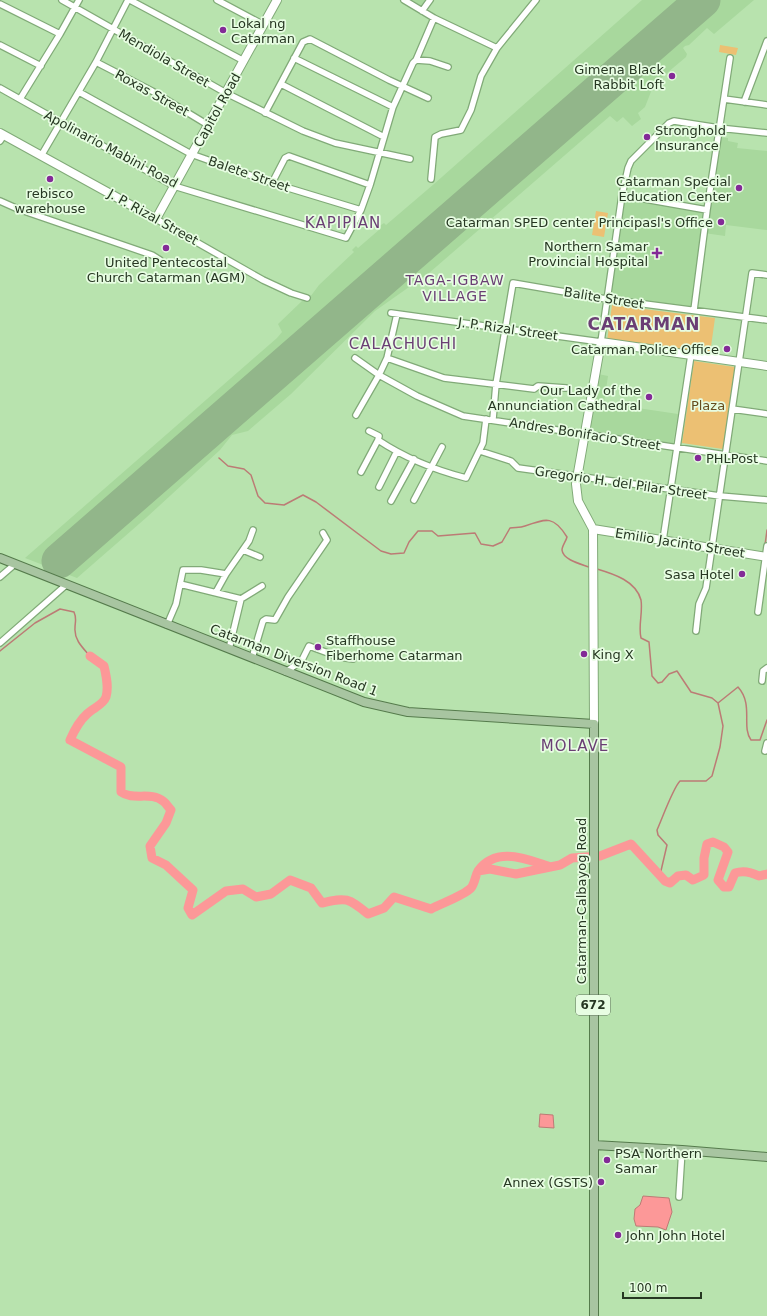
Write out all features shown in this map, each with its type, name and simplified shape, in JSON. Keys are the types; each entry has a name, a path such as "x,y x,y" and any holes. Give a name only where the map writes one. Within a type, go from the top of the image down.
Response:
{"main road":[{"name":"Capitol Road","path":"156,219 277,0"},
{"name":"J. P. Rizal Street","path":"1,137 41,156 156,219"},
{"name":"J. P. Rizal Street","path":"601,342 767,366"},
{"name":"672","path":"593,530 578,501 576,492 584,433 601,342"},
{"name":"Emilio Jacinto Street","path":"593,530 766,556"},
{"name":"Catarman-Calbayog Road","path":"593,530 594,1316"},
{"name":"Catarman Diversion Road 1","path":"0,558 364,702 408,712 594,724"},
{"path":"594,1145 767,1157"}],"street":[{"name":"Mendiola Street","path":"62,0 226,93 303,131 335,143 410,159"},
{"path":"20,99 79,0"},
{"path":"41,156 96,62 129,0 244,61"},
{"path":"217,0 264,25"},
{"path":"404,0 434,18 497,48"},
{"path":"422,11 430,0"},
{"path":"431,180 435,137 441,134 461,130 472,110 481,76 497,48 536,0"},
{"path":"0,4 60,34"},
{"name":"Apolinario Mabini Road","path":"0,88 174,186 346,238 361,210 370,185 393,107 416,60 434,18"},
{"path":"265,113 303,42 310,40 428,98"},
{"path":"744,102 767,41"},
{"path":"0,45 41,66"},
{"path":"294,58 393,107"},
{"path":"694,310 707,210 730,58"},
{"path":"416,60 430,61 448,67"},
{"name":"Roxas Street","path":"96,62 152,91 208,125"},
{"path":"281,84 384,137"},
{"name":"Balete Street","path":"79,92 192,154 272,183 361,210"},
{"path":"724,99 767,105"},
{"name":"672","path":"601,342 622,195 628,168 632,161 669,123 674,121 719,128"},
{"path":"719,128 767,133"},
{"path":"272,183 285,158 289,156 370,185"},
{"path":"622,195 707,210"},
{"path":"0,201 18,209 152,255 160,260"},
{"name":"J. P. Rizal Street","path":"156,219 268,283 306,298"},
{"path":"696,631 699,604 706,588 752,273 767,275"},
{"name":"Balite Street","path":"506,329 513,283 606,299 767,320"},
{"name":"J. P. Rizal Street","path":"387,358 394,313 601,342"},
{"path":"493,420 496,384 506,329"},
{"path":"662,540 691,355"},
{"name":"Andres Bonifacio Street","path":"355,358 379,375 417,396 463,416 486,418 677,449 767,461"},
{"path":"356,414 379,375 387,358 444,378 534,388 538,386 566,388"},
{"path":"732,409 767,414"},
{"path":"378,440 396,453 414,459 432,468 466,478 483,443 486,418"},
{"path":"361,472 379,436 369,431"},
{"path":"414,500 442,447"},
{"name":"Gregorio H. del Pilar Street","path":"480,451 511,461 518,468 671,490 767,500"},
{"path":"380,487 396,453"},
{"path":"391,501 414,459"},
{"path":"216,592 226,574 249,541 253,530"},
{"path":"252,658 263,622 266,620 275,620 288,597 327,540 323,533"},
{"path":"758,612 767,546"},
{"path":"243,550 260,557"},
{"path":"0,577 15,564"},
{"path":"167,625 176,604 183,570 201,570 226,574"},
{"path":"180,584 241,599"},
{"path":"0,643 66,585"},
{"path":"229,649 241,599 262,586"},
{"path":"286,672 302,660 309,646 339,657 353,659"},
{"path":"762,681 763,671 767,668"},
{"path":"765,751 767,743"},
{"path":"679,1197 682,1150"}],"shaded area":[{"path":"408,0 427,0 422,8"},
{"path":"642,0 754,0 714,34 707,28 689,45 683,48 687,54 686,57 654,84 645,107 638,113 641,119 632,126 623,117 617,122 610,116 429,273 375,311 291,394 248,431 232,435 220,450 147,517 77,578 25,558 277,338 282,332 278,324 302,301 310,297 319,285 354,252 352,250 356,246 358,248 380,229 378,227 384,223 386,225 434,184"},
{"name":"Catarman Special Education Center","path":"718,137 728,138 728,141 738,143 737,148 767,151 767,230 726,225 725,236 704,233"},
{"name":"Northern Samar Provincial Hospital","path":"624,197 703,210 692,307 610,296"},
{"path":"598,374 608,376 604,403 678,414 673,443 590,431"},
{"path":"540,1114 553,1115 554,1128 539,1127"},
{"path":"643,1196 669,1198 672,1212 666,1230 658,1227 636,1226 634,1219 635,1209 640,1205"}],"green space":[{"path":"720,45 738,48 736,55 719,52"},
{"path":"596,211 608,213 604,237 592,235"},
{"path":"612,305 715,318 710,354 607,341"},
{"name":"Plaza","path":"694,361 735,367 723,449 682,443"}],"waterway":[{"path":"219,458 228,466 244,469 251,475 258,496 265,503 284,505 303,495 316,502 381,551 391,554 404,553 409,542 418,531 432,531 438,536 475,533 481,544 493,546 502,542 510,528 523,527 545,520 554,522 558,525 567,537 562,550 563,553 569,559 589,567"},
{"path":"765,545 767,530"},
{"path":"597,569 624,579 638,593 641,600 640,633 641,638 649,642 652,676 658,683 662,682 669,674 677,671 691,692 712,698 718,703 723,726 720,747 712,776 706,781 680,781 674,790 657,830 658,835 667,845 660,875"},
{"path":"0,651 35,623 60,609 74,612 76,618 76,636 80,644 90,656"},
{"path":"90,656 104,666 107,693 105,700 89,712 82,720 70,740 121,767 121,792 131,796 148,796 158,798 171,810 166,823 150,846 152,858 166,865 193,890 188,908 192,915 226,891 243,889 256,897 271,894 290,880 311,888 322,903 347,900 368,914 384,908 394,897 431,909 458,897 471,888 478,871 485,863 493,859 512,856 548,866"},
{"path":"718,703 738,687 743,694 747,708 747,728 751,740 760,740 767,720"},
{"path":"478,871 490,869 516,874 560,865 572,858 600,856 631,844 665,881 670,883 678,876 686,875 693,880 704,875 704,858 707,844 713,842 724,847 728,852 718,880 724,887 729,887 735,873 747,872 759,876 767,874"}],"runway":[{"path":"59,561 703,0"}],"place":[{"name":"Lokal ng Catarman","path":"223,30"},
{"name":"Gimena Black Rabbit Loft","path":"672,76"},
{"name":"Stronghold Insurance","path":"647,137"},
{"name":"rebisco warehouse","path":"50,179"},
{"name":"Catarman Special Education Center","path":"739,188"},
{"name":"Catarman SPED center Principasl's Office","path":"721,222"},
{"name":"United Pentecostal Church Catarman (AGM)","path":"166,248"},
{"name":"Northern Samar Provincial Hospital","path":"657,253"},
{"name":"Catarman Police Office","path":"727,349"},
{"name":"Our Lady of the Annunciation Cathedral","path":"649,397"},
{"name":"PHLPost","path":"698,458"},
{"name":"Sasa Hotel","path":"742,574"},
{"name":"Staffhouse Fiberhome Catarman","path":"318,647"},
{"name":"King X","path":"584,654"},
{"name":"PSA Northern Samar","path":"607,1160"},
{"name":"Annex (GSTS)","path":"601,1182"},
{"name":"John John Hotel","path":"618,1235"}],"district":[{"name":"KAPIPIAN","path":"343,223"},
{"name":"TAGA-IGBAW VILLAGE","path":"455,288"},
{"name":"CATARMAN","path":"644,324"},
{"name":"CALACHUCHI","path":"403,344"},
{"name":"MOLAVE","path":"575,746"}]}
